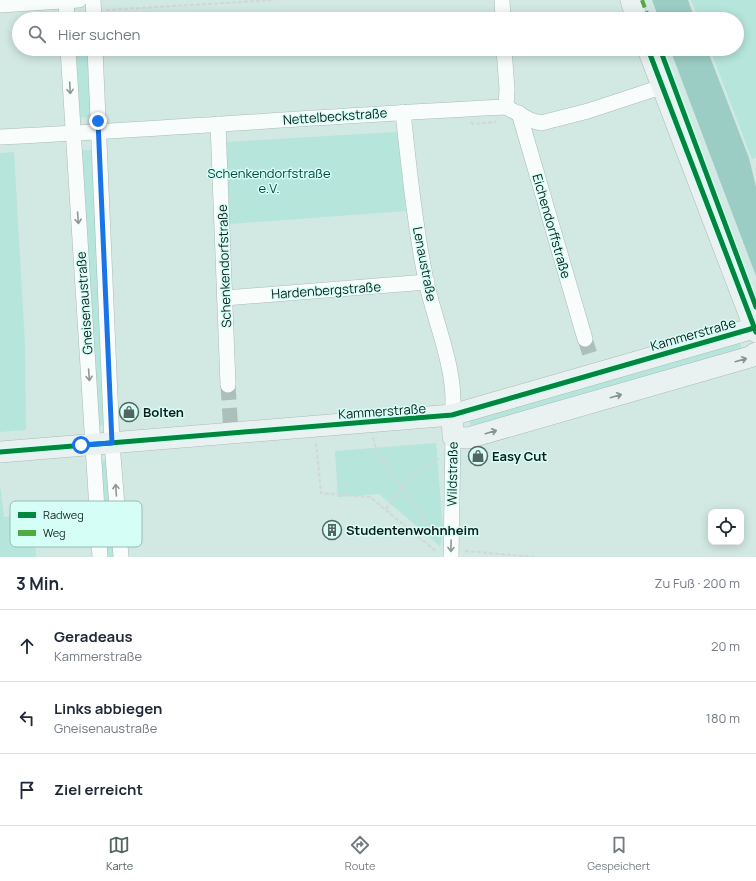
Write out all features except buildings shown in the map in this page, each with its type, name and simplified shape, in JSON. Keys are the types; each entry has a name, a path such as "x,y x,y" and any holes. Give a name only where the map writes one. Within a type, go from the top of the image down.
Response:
{"street":[{"path":"0,5 70,0 67,12"},
{"path":"502,0 503,12"},
{"path":"631,0 635,12"},
{"name":"Gneisenaustraße","path":"68,56 72,134 103,444 112,501"},
{"name":"Gneisenaustraße","path":"95,56 103,444 101,501"},
{"name":"Eichendorffstraße","path":"505,56 510,114 585,339"},
{"path":"650,56 755,330"},
{"path":"510,114 541,123 588,111 661,87"},
{"name":"Nettelbeckstraße","path":"0,137 98,134 218,124 403,112 510,114"},
{"name":"Lenaustraße","path":"403,112 413,203 427,282 454,389 452,415"},
{"name":"Schenkendorfstraße","path":"218,124 228,385"},
{"name":"Hardenbergstraße","path":"225,298 427,282"},
{"name":"Kammerstraße","path":"0,452 452,415 594,368 755,330"},
{"path":"453,437 468,438 750,357 756,353"},
{"name":"Wildstraße","path":"451,554 452,415"},
{"name":"Gneisenaustraße","path":"100,547 100,557"},
{"name":"Gneisenaustraße","path":"119,547 121,557"}],"path":[{"path":"93,10 275,0"},
{"path":"468,120 473,124 510,114"},
{"path":"373,436 377,452 442,543"},
{"path":"316,441 321,493 370,497 451,554 535,557"}],"green space":[{"path":"652,0 688,0 692,12 656,12"},
{"path":"691,0 756,0 756,157 752,159 713,56 744,56 744,12 696,12"},
{"path":"73,56 90,56 93,117 76,118"},
{"path":"673,56 710,56 749,158 756,187 756,276"},
{"name":"Schenkendorfstraße e.V.","path":"397,132 406,211 230,224 226,142"},
{"path":"78,150 95,150 106,425 97,426"},
{"path":"14,152 25,345 26,430 0,432 0,153"},
{"path":"738,337 742,350 472,429 468,417"},
{"path":"436,443 443,529 440,546 379,494 338,497 335,451"},
{"path":"109,460 112,501 102,501 99,461"},
{"path":"0,485 4,517 10,516 10,547 35,547 36,557 0,557"},
{"path":"104,547 115,547 116,557 105,557"}],"tunnel":[{"path":"585,339 592,361"},
{"path":"228,385 231,433"}],"marked path":[{"path":"642,0 646,12"}],"cycle path":[{"path":"651,56 756,332"},
{"path":"663,56 756,307"},
{"path":"0,452 452,415 754,328"}],"place":[{"name":"Bolten","path":"129,412"},
{"name":"Easy Cut","path":"478,456"},
{"name":"Studentenwohnheim","path":"332,530"}],"route":[{"path":"81,445 112,443 98,121"}]}
